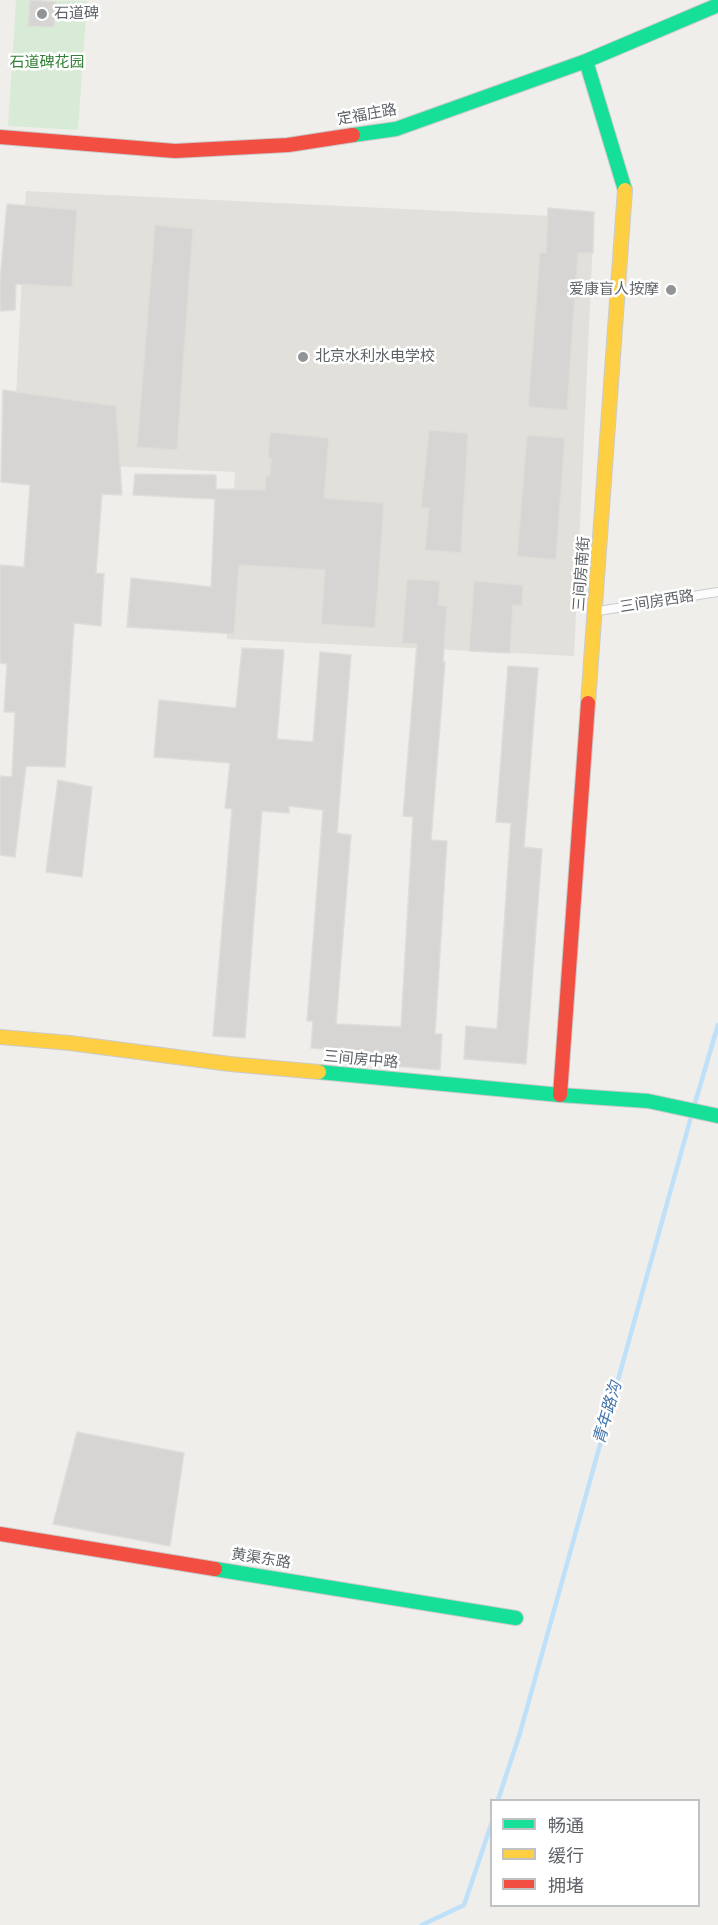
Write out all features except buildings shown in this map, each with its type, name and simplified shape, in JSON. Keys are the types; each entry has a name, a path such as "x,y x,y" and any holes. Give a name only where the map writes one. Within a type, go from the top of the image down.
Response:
{"street":[{"name":"定福庄路","path":"0,137 175,151 288,145 396,129 586,61 718,5"},
{"name":"三间房南街","path":"560,1095 625,190 586,61"},
{"name":"三间房中路","path":"0,1037 70,1042 230,1064 560,1095 664,1102 716,1116"},
{"name":"黄渠东路","path":"0,1534 516,1618"}],"lane":[{"name":"三间房西路","path":"596,611 718,592"}],"shaded area":[{"name":"北京水利水电学校","path":"26,191 594,218 574,656 227,639 235,472 13,461"}],"green space":[{"name":"石道碑花园","path":"16,0 87,1 78,130 8,126"}],"waterway":[{"name":"青年路沟","path":"695,1103 718,1025"},
{"name":"青年路沟","path":"498,1799 520,1733 691,1117"},
{"name":"青年路沟","path":"422,1925 464,1905 490,1828"}],"traffic: fast":[{"path":"353,135 396,129 586,61 718,5"},
{"path":"586,61 625,190"},
{"path":"319,1072 648,1101 718,1116"},
{"path":"215,1569 516,1618"}],"traffic: slow":[{"path":"588,703 625,190"},
{"path":"0,1037 319,1072"}],"traffic: jam":[{"path":"0,137 175,151 288,145 353,135"},
{"path":"560,1095 588,703"},
{"path":"0,1534 215,1569"}],"place":[{"name":"石道碑","path":"42,14"},
{"name":"爱康盲人按摩","path":"671,290"},
{"name":"北京水利水电学校","path":"303,357"}]}
